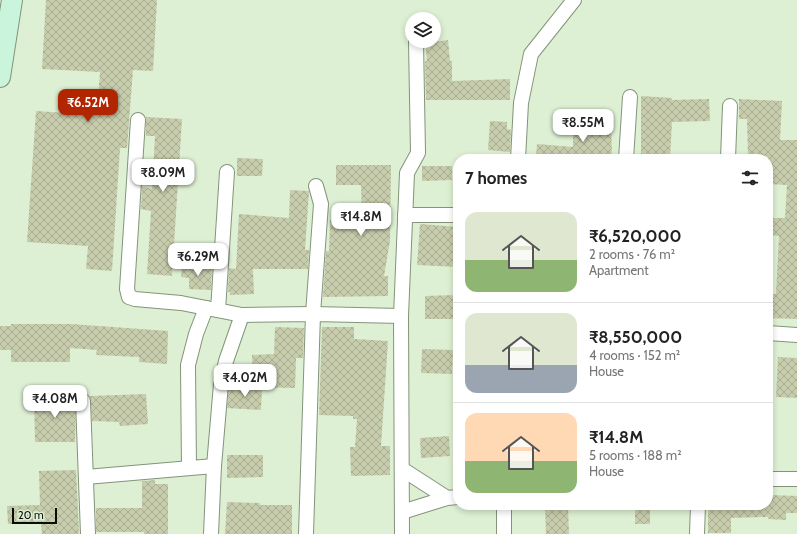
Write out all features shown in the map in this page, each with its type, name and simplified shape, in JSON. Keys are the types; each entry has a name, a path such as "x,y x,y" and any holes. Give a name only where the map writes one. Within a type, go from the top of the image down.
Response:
{"street":[{"path":"0,77 12,0"},
{"path":"518,154 521,103 531,54 574,0"},
{"path":"402,534 401,316 407,173 418,153 416,48"},
{"path":"626,154 630,97"},
{"path":"728,154 730,106"},
{"path":"138,120 127,290 129,297 212,309 242,315 313,314 401,316"},
{"path":"189,468 188,365 196,334 212,309 227,172"},
{"path":"306,534 313,314 321,204 316,186"},
{"path":"405,215 453,215"},
{"path":"211,534 214,466 221,384 226,361 242,315"},
{"path":"773,333 797,335"},
{"path":"83,401 88,534"},
{"path":"86,477 214,466"},
{"path":"402,469 452,498"},
{"path":"773,479 797,479"},
{"path":"402,512 452,498"},
{"path":"504,510 504,534"},
{"path":"697,534 698,510"}],"building":[{"path":"46,0 157,0 153,71 133,70 127,148 120,148 112,271 86,269 88,246 27,242 36,111 97,115 100,72 42,69"},
{"path":"448,40 450,61 452,61 452,81 510,79 510,100 426,100 425,61 427,61 426,48 441,48 441,41"},
{"path":"641,96 672,98 672,100 709,99 710,121 672,122 670,154 641,154"},
{"path":"739,99 782,101 780,140 797,140 797,319 773,318 773,294 776,294 779,236 773,235 773,218 785,218 787,185 773,184 773,154 748,154 747,119 739,119"},
{"path":"146,117 182,119 172,276 147,274 151,211 141,209 142,187 152,189 155,136 146,136"},
{"path":"573,120 611,120 612,154 536,154 537,144 573,147"},
{"path":"490,121 507,122 507,129 511,130 510,152 488,150"},
{"path":"237,158 263,159 262,176 237,176"},
{"path":"336,165 391,165 390,241 384,276 388,276 388,296 323,297 326,251 329,251 330,220 362,221 361,185 336,185"},
{"path":"422,166 452,166 452,180 422,181"},
{"path":"290,190 309,191 305,250 309,250 308,269 253,269 254,294 230,295 230,292 228,292 229,268 236,269 239,214 289,218"},
{"path":"420,224 453,227 453,267 417,265"},
{"path":"182,265 212,267 211,290 189,289 189,278 181,277"},
{"path":"453,295 453,319 425,319 425,296"},
{"path":"11,324 71,324 168,331 167,364 139,362 139,357 96,355 97,350 70,348 70,362 11,362 11,350 0,350 0,326 11,326"},
{"path":"275,327 304,328 303,358 296,358 295,388 253,387 252,355 274,354"},
{"path":"322,327 354,327 354,339 388,341 381,446 390,446 390,475 351,476 350,447 355,447 357,419 353,419 353,416 319,415"},
{"path":"422,349 453,350 452,374 421,373"},
{"path":"778,357 797,358 797,398 776,397"},
{"path":"229,387 262,388 261,410 227,408"},
{"path":"146,394 148,424 120,426 119,422 92,421 90,396"},
{"path":"76,396 75,442 35,442 34,397"},
{"path":"449,436 450,456 421,458 420,438"},
{"path":"227,455 263,455 263,477 227,478"},
{"path":"76,470 78,534 42,534 41,524 8,524 7,506 40,505 39,471"},
{"path":"155,480 155,484 168,484 168,534 144,534 144,532 96,532 96,508 142,508 142,481"},
{"path":"773,495 797,496 797,513 786,513 786,520 768,519 768,517 731,518 731,533 708,533 708,510 773,510"},
{"path":"227,502 260,503 260,505 292,505 292,534 225,534"},
{"path":"545,510 568,510 569,534 546,534"},
{"path":"635,510 650,510 650,524 635,524"}]}
